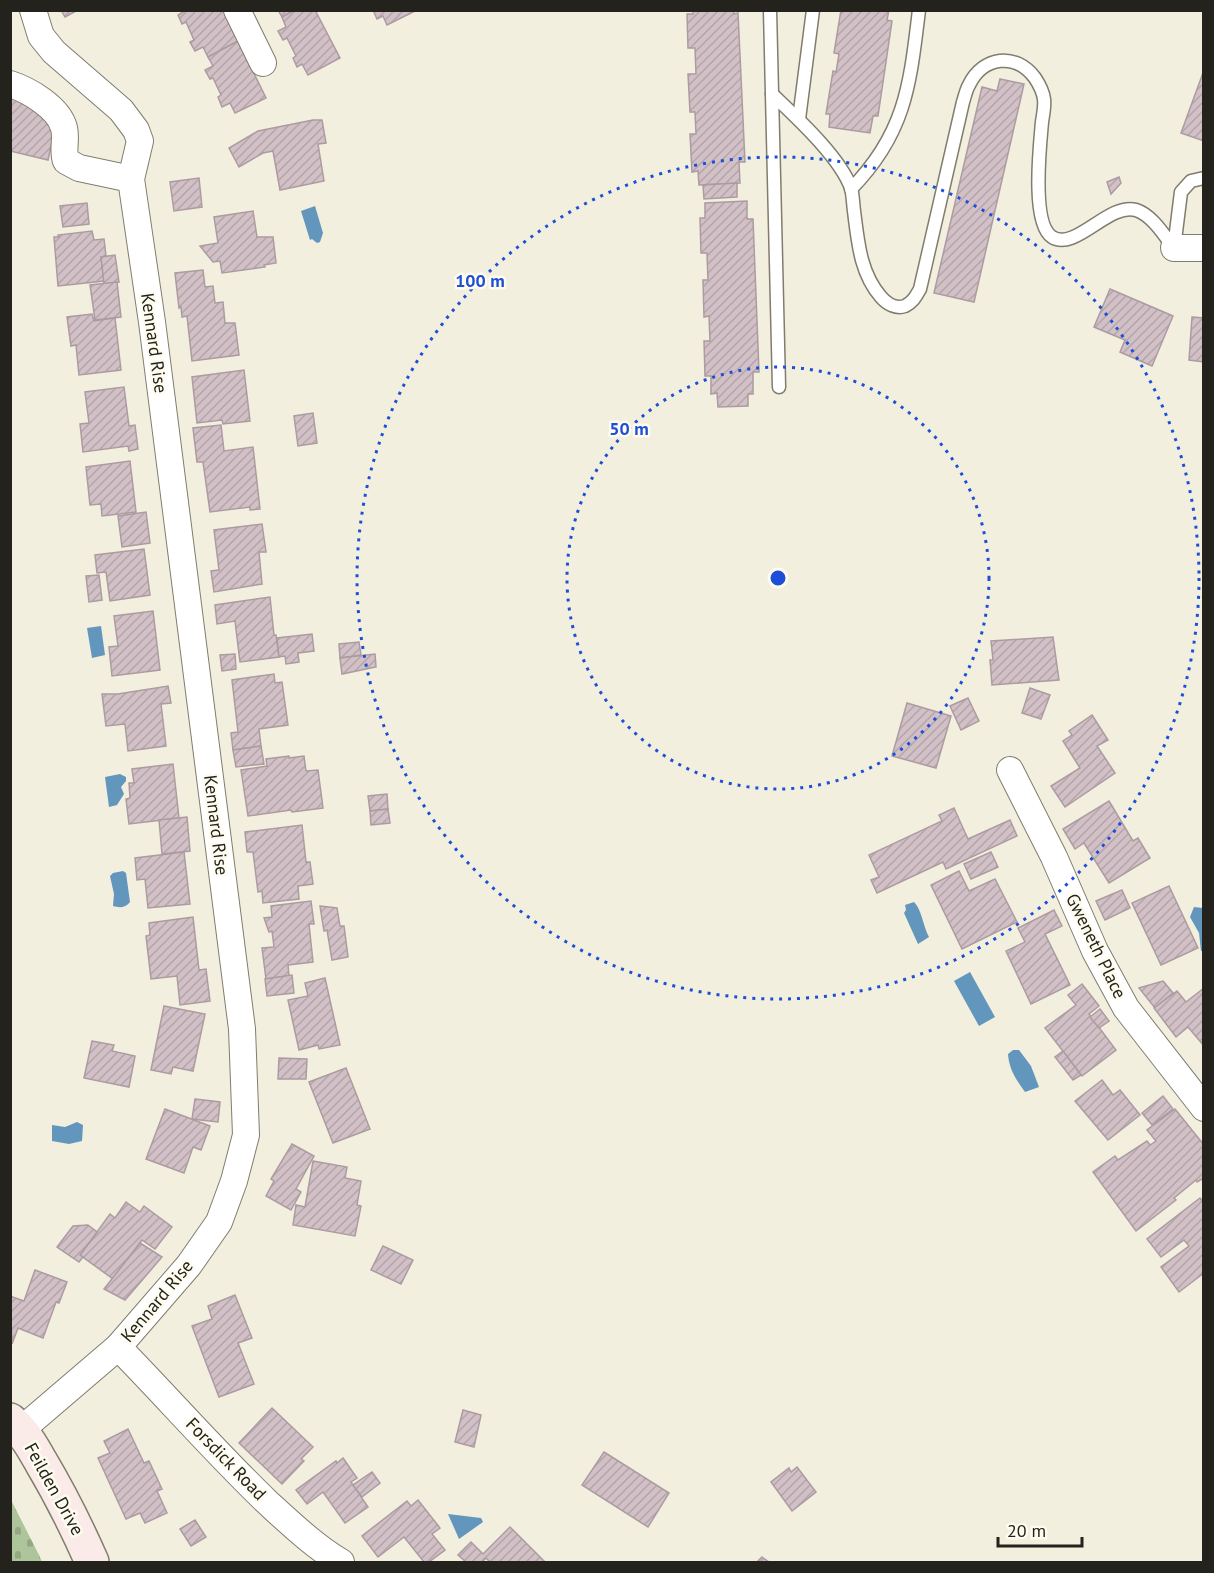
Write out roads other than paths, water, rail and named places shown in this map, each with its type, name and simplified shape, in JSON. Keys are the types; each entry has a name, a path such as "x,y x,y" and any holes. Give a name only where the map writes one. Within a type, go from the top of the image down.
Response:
{"street":[{"name":"Kennard Rise","path":"16,1425 118,1347 189,1265 219,1222 234,1181 246,1135 242,1029 152,322 130,179 140,141 136,130 121,110 54,52 41,36 33,10"},
{"path":"237,10 263,63"},
{"path":"10,84 31,92 64,125 66,162 80,168 130,179"},
{"path":"1174,248 1203,248"},
{"name":"Gweneth Place","path":"1010,770 1054,856 1095,951 1126,1008 1203,1108"},
{"name":"Forsdick Road","path":"118,1347 226,1462 287,1520 327,1555 341,1563"},
{"name":"Feilden Drive","path":"16,1425 74,1521 92,1563"}],"lane":[{"path":"770,10 780,387"},
{"path":"799,119 813,10"},
{"path":"851,189 869,170 885,147 900,118 908,92 919,10"},
{"path":"772,94 799,119 836,163 851,189 859,253 868,276 885,302 901,307 909,304 916,297 925,273 940,201 969,85 991,63 1004,59 1018,63 1027,69 1040,86 1045,100 1038,183 1044,229 1053,237 1062,240 1073,237 1098,221 1119,212 1134,209 1148,217 1174,248"},
{"path":"1174,248 1181,192 1191,181 1203,178"}],"water":[{"path":"315,206 323,233 320,242 317,243 310,240 301,211"},
{"path":"101,626 105,655 92,658 87,628"},
{"path":"120,774 126,777 121,787 124,794 117,805 109,807 105,777"},
{"path":"123,871 126,873 130,902 116,907 113,906 114,894 110,876"},
{"path":"914,902 919,909 929,937 918,944 904,913 905,905"},
{"path":"1194,907 1203,908 1203,951 1201,951 1199,933 1190,917"},
{"path":"970,972 995,1017 979,1026 954,981"},
{"path":"1013,1050 1019,1050 1031,1066 1039,1087 1025,1092 1022,1088 1010,1065 1008,1054"},
{"path":"77,1122 83,1125 82,1141 69,1144 52,1141 52,1125 65,1127"},
{"path":"448,1514 481,1518 483,1522 459,1539"}]}
